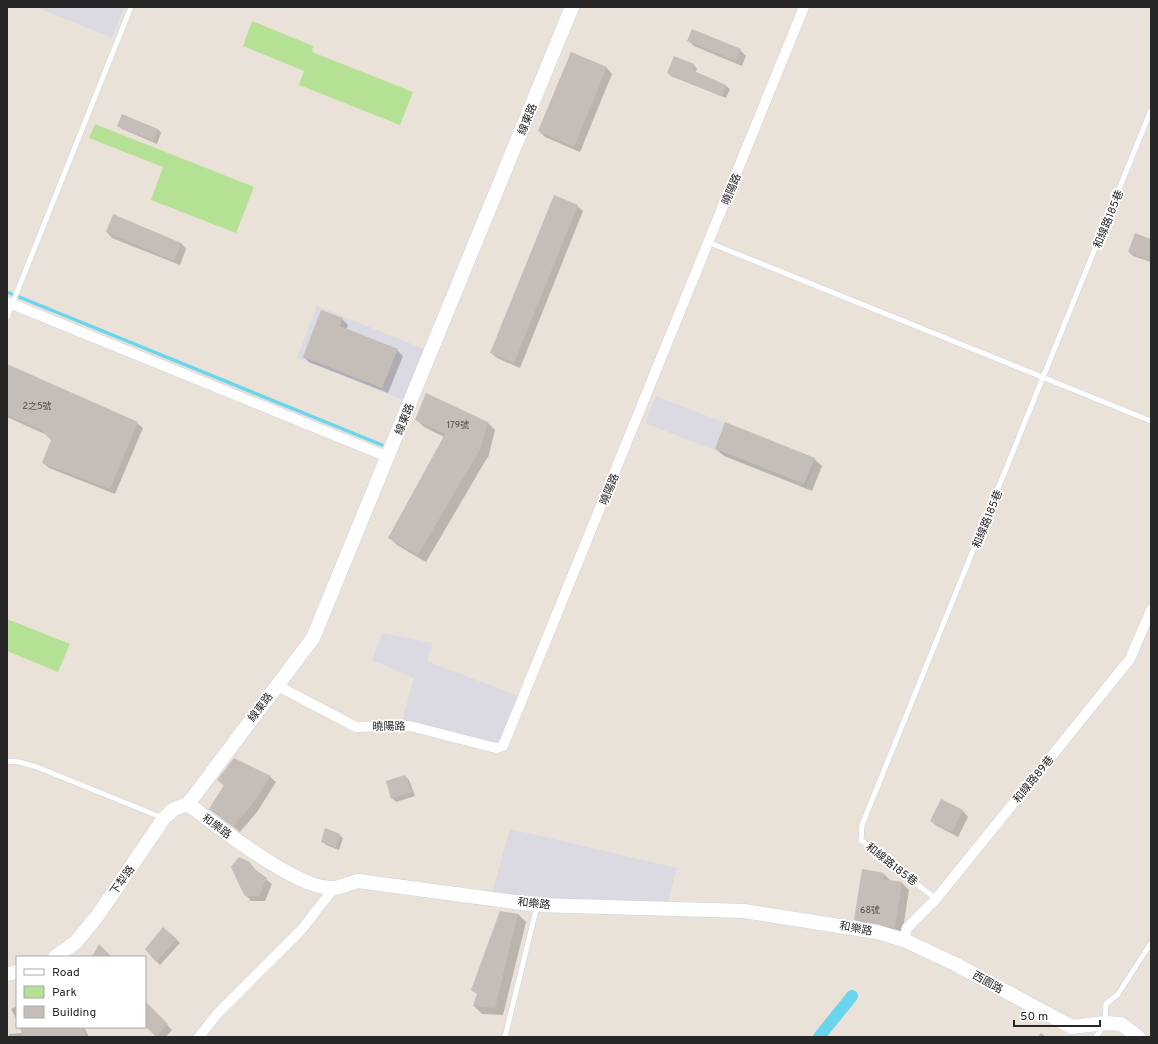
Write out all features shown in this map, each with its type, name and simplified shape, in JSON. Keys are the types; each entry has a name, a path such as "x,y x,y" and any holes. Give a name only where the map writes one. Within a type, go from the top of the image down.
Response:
{"street":[{"name":"線東路","path":"188,804 276,685 313,638 572,7"},
{"name":"曉陽路","path":"276,685 356,727 410,726 496,748 503,746 710,243 804,7"},
{"path":"10,304 388,457"},
{"name":"和線路89巷","path":"904,940 907,928 936,899 1130,660 1151,610"},
{"name":"下犁路","path":"56,956 76,942 98,915 164,818 174,809 188,804"},
{"name":"和樂路","path":"188,804 243,844 290,875 307,883 334,888 358,881 537,904 744,911 877,932 904,940"},
{"path":"199,1037 218,1013 302,929 334,888"},
{"name":"西園路","path":"904,940 955,964 1072,1027 1105,1023 1120,1024 1138,1037"}],"lane":[{"path":"7,317 10,304 131,7"},
{"name":"和線路185巷","path":"936,899 861,840 862,826 1044,379 1151,110"},
{"path":"710,243 1151,422"},
{"path":"7,761 19,762 37,767 164,818"},
{"path":"505,1037 537,904"},
{"path":"1096,1037 1105,1023 1106,1004 1118,994 1151,943"}],"shaded area":[{"path":"36,7 124,7 112,38"},
{"path":"317,306 424,349 404,400 297,358"},
{"path":"656,396 817,459 806,486 645,423"},
{"path":"382,633 433,643 427,661 518,696 496,748 402,721 414,678 372,660"},
{"path":"510,829 677,868 666,908 490,900"}],"green space":[{"path":"252,21 313,46 312,52 413,92 400,125 299,85 304,71 243,46"},
{"path":"95,124 254,187 236,233 151,200 163,167 89,138"},
{"path":"7,619 70,644 58,672 7,651"}],"building":[{"path":"692,29 741,49 736,61 687,41"},
{"path":"571,52 607,67 574,147 538,131"},
{"path":"674,56 694,64 692,70 726,85 722,96 667,73"},
{"path":"122,114 158,129 153,141 117,126"},
{"path":"554,195 578,205 514,363 490,353"},
{"path":"113,214 181,243 174,261 106,232"},
{"path":"1135,233 1151,239 1151,261 1128,252"},
{"path":"321,310 343,318 340,326 398,349 382,388 303,357"},
{"path":"7,364 138,422 110,489 42,463 51,440 41,430 7,415"},
{"path":"426,393 488,422 480,451 418,555 388,538 445,434 415,420"},
{"path":"725,422 815,458 804,484 715,449"},
{"path":"234,758 271,776 251,806 233,827 209,809 224,785 217,780"},
{"path":"405,775 412,792 391,799 386,781"},
{"path":"941,799 963,810 952,832 930,821"},
{"path":"325,828 340,834 336,847 321,842"},
{"path":"239,857 250,862 253,868 267,878 259,896 245,896 242,891 231,867"},
{"path":"862,869 884,873 883,879 902,882 895,928 854,920"},
{"path":"500,911 518,914 495,1008 473,1006 477,994 471,990"},
{"path":"163,927 177,939 156,962 145,949"},
{"path":"99,944 111,956 93,956"},
{"path":"146,1002 168,1024 156,1037 146,1027"},
{"path":"20,1028 82,1028 86,1037 24,1037"}],"waterway":[{"path":"7,292 382,445"},
{"path":"819,1037 852,996"}]}
